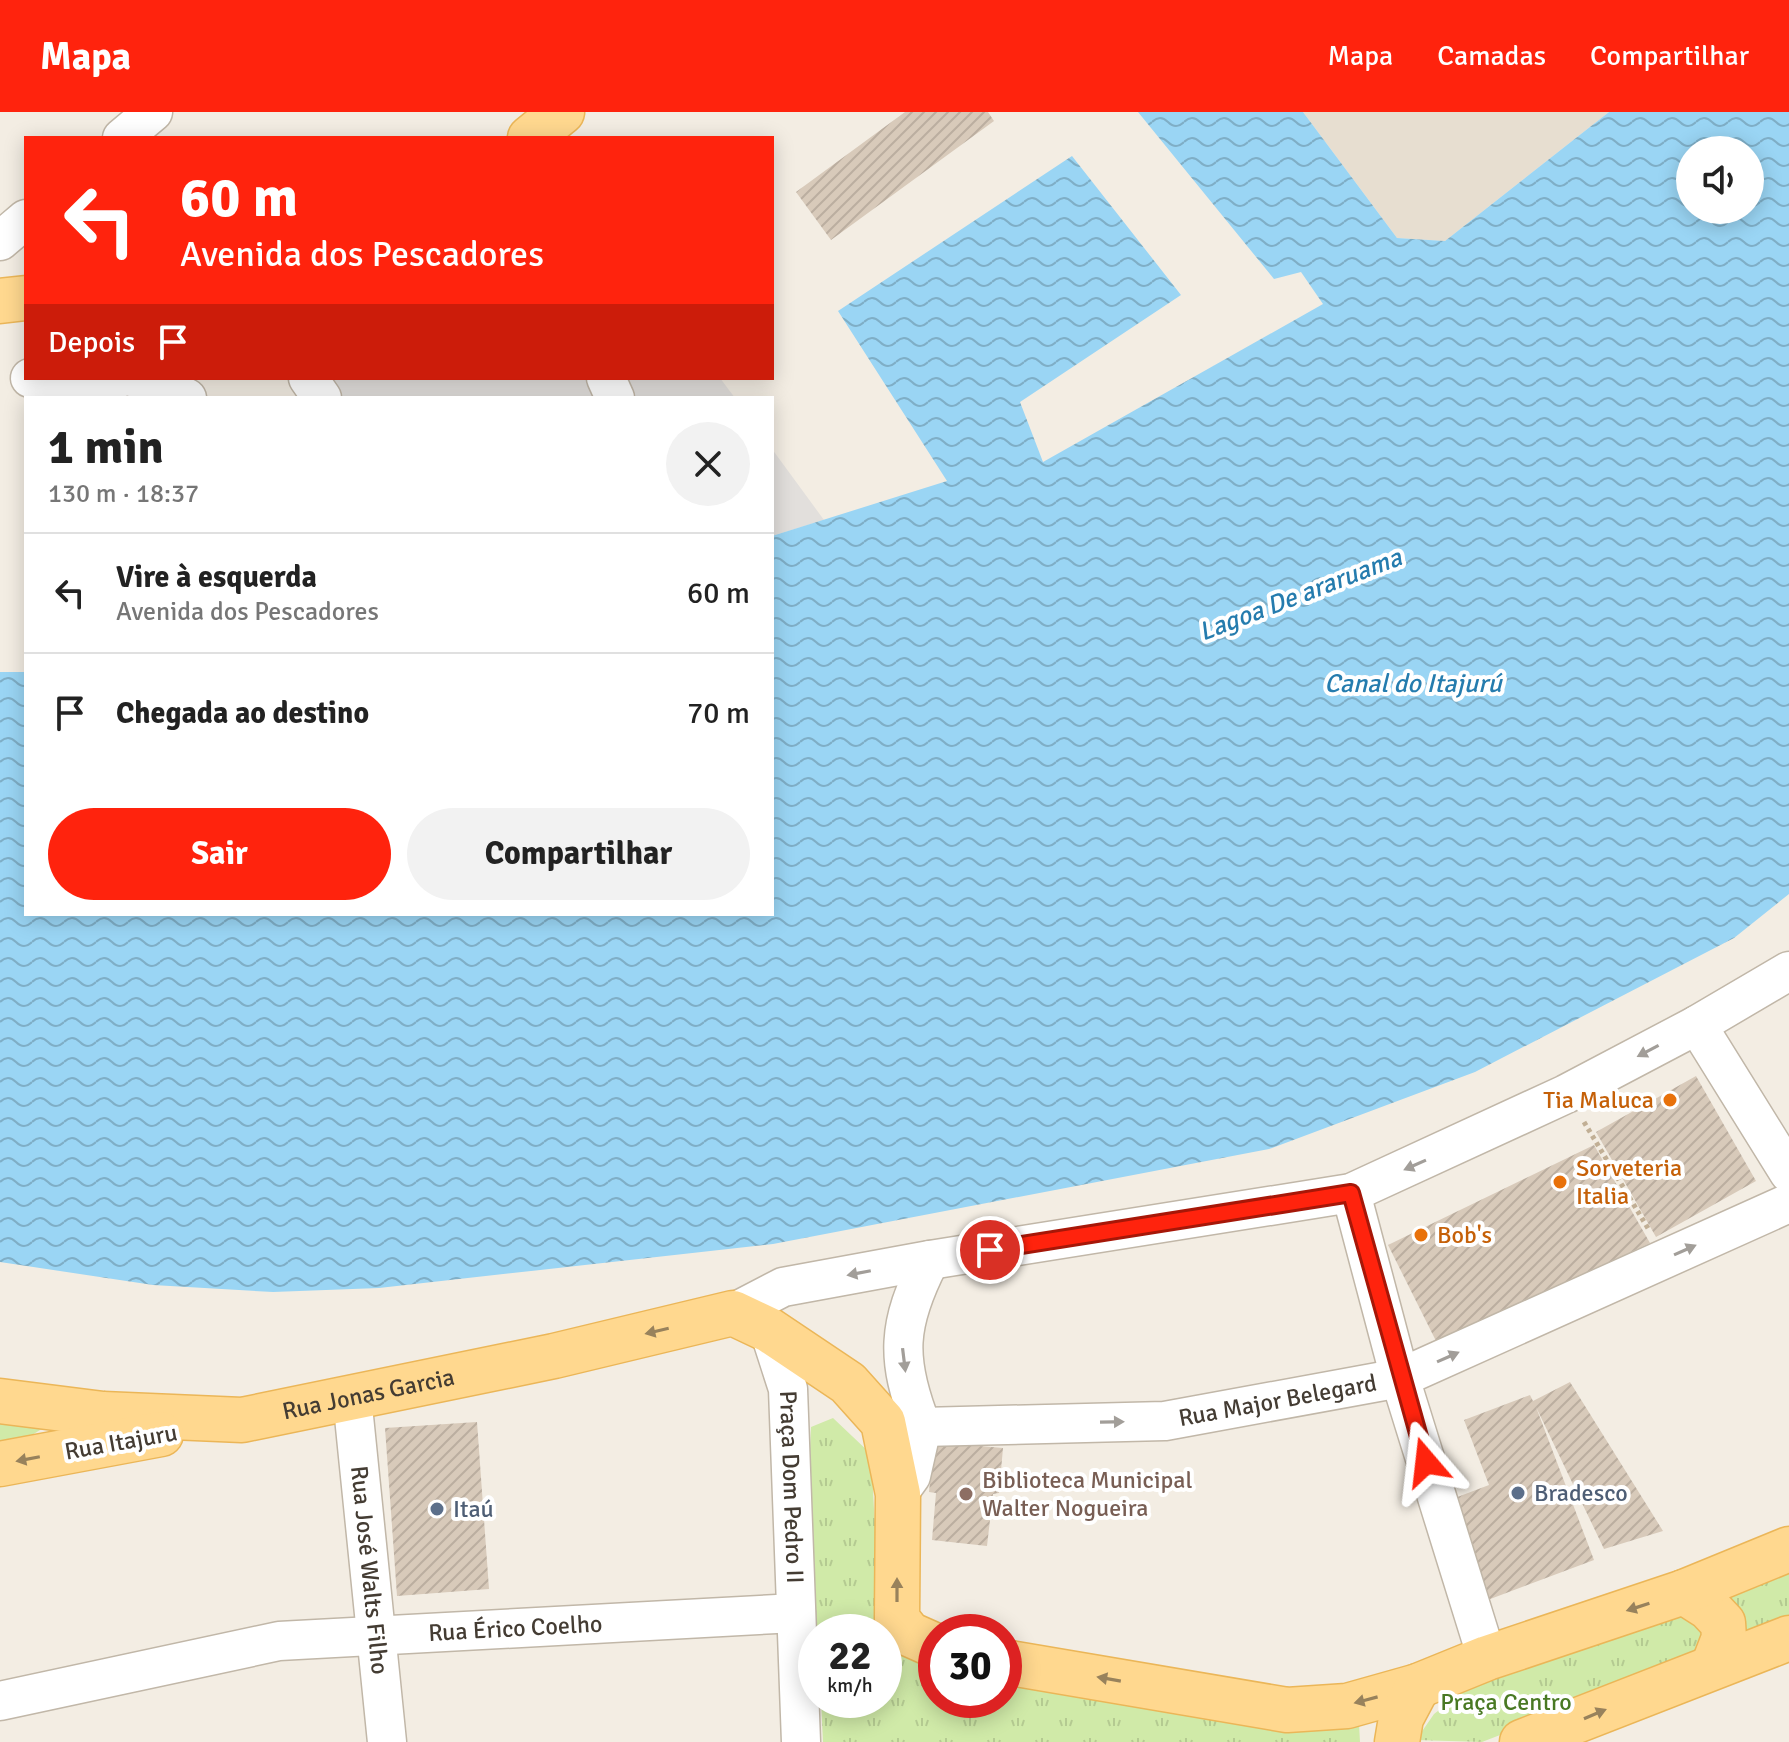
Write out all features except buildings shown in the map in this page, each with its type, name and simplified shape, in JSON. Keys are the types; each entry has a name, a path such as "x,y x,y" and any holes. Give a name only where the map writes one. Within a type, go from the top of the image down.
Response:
{"main road":[{"path":"532,136 562,112"},
{"path":"0,301 24,298"},
{"path":"751,1322 848,1383 883,1422 898,1494 897,1619 909,1634 918,1638"},
{"name":"Rua Jonas Garcia","path":"0,1401 103,1414 242,1420 554,1356 751,1322"},
{"name":"Rua Itajuru","path":"0,1464 242,1420"},
{"path":"1022,1665 1287,1710 1347,1706 1418,1686 1487,1658 1684,1592 1789,1549"},
{"path":"1684,1592 1709,1608 1723,1623 1724,1638 1714,1664"},
{"path":"1541,1739 1714,1664 1789,1638"},
{"path":"1397,1742 1401,1718 1418,1686"}],"street":[{"path":"124,136 153,112"},
{"path":"0,241 24,221"},
{"path":"0,367 24,376"},
{"path":"36,380 66,391 103,387"},
{"path":"153,380 183,396"},
{"path":"751,1322 783,1287 930,1260 1351,1193 1566,1094 1697,1025 1789,971"},
{"path":"1697,1025 1789,1173"},
{"path":"1351,1193 1400,1378 1487,1658"},
{"name":"Rua Major Belegard","path":"922,1427 1165,1421 1400,1378 1789,1203"},
{"path":"898,1494 911,1476 922,1427 908,1392 902,1342 908,1302 930,1260"},
{"name":"Praça Dom Pedro II","path":"751,1322 788,1389 801,1742"},
{"name":"Rua José Walts Filho","path":"352,1397 387,1742"},
{"name":"Rua Érico Coelho","path":"0,1701 279,1641 796,1613"}],"path":[{"path":"1566,1094 1666,1258"}],"shaded area":[{"path":"1303,112 1609,112 1445,241 1397,238"},
{"path":"288,380 722,380 734,396 300,396"},
{"path":"774,452 824,520 774,535"}],"green space":[{"path":"833,1418 871,1454 879,1578 885,1614 816,1614 809,1471 811,1427"},
{"path":"0,1422 48,1425 0,1455"},
{"name":"Praça Centro","path":"1789,1574 1789,1623 1482,1742 1416,1740 1434,1714 1477,1681"},
{"path":"902,1650 918,1663 918,1718 1022,1718 1022,1688 1304,1728 1359,1724 1360,1742 823,1742 822,1718 902,1718"}],"water":[{"name":"Canal do Itajurú","path":"1138,112 1303,112 1397,238 1445,241 1609,112 1789,112 1789,894 1734,938 1475,1072 1269,1149 773,1244 379,1288 273,1292 153,1285 0,1262 0,672 24,672 24,916 774,916 774,535 947,481 838,311 1072,156 1181,295 1020,402 1043,462 1323,304 1301,272 1274,279"}],"place":[{"name":"Tia Maluca","path":"1670,1100"},
{"name":"Sorveteria Italia","path":"1560,1182"},
{"name":"Bob's","path":"1421,1235"},
{"name":"Bradesco","path":"1518,1493"},
{"name":"Biblioteca Municipal Walter Nogueira","path":"966,1494"},
{"name":"Itaú","path":"437,1509"}],"route":[{"path":"990,1250 1351,1193 1400,1378 1426,1462"}],"water label":[{"name":"Lagoa De araruama","path":"1300,594"}]}
